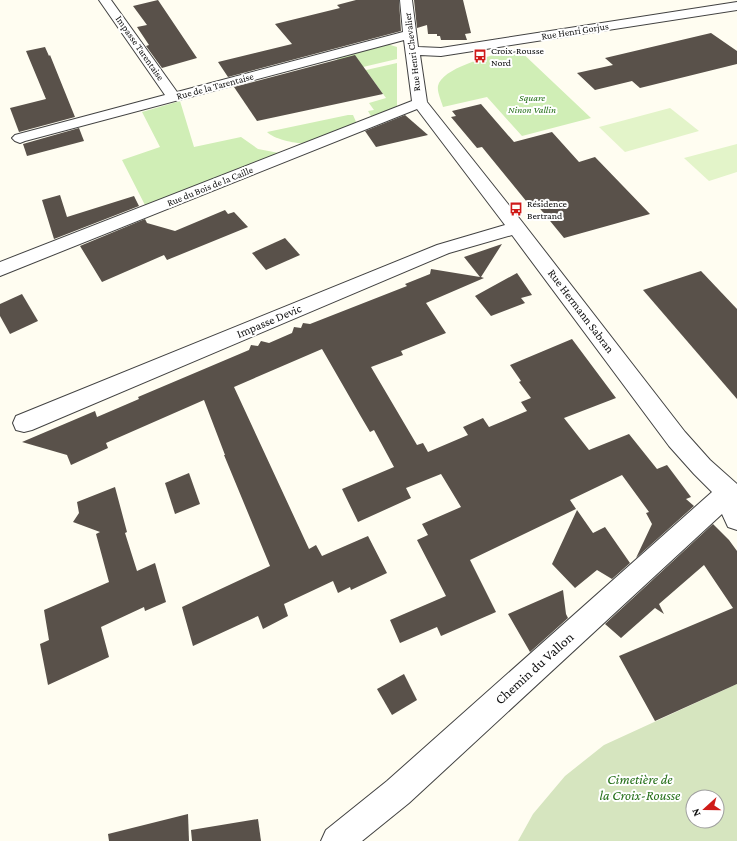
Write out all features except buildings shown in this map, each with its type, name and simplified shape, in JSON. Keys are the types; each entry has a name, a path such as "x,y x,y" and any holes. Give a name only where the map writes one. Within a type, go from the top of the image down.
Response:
{"street":[{"name":"Impasse Tarentaise","path":"105,0 174,97"},
{"name":"Rue Henri Chevalier","path":"406,0 418,98 420,103"},
{"name":"Rue Henri Gorjus","path":"412,51 441,52 737,6"},
{"name":"Rue de la Tarentaise","path":"20,138 410,34"},
{"name":"Rue Hermann Sabran","path":"420,103 517,227 677,439 702,467 733,494"},
{"name":"Rue du Bois de la Caille","path":"0,269 420,103"},
{"name":"Impasse Devic","path":"24,423 442,249 517,227"},
{"path":"733,494 734,515 737,519"},
{"name":"Chemin du Vallon","path":"337,841 398,792 733,494"}],"green space":[{"path":"387,44 397,47 397,59 346,71 336,58"},
{"name":"Square Ninon Vallin","path":"517,48 591,118 522,136 487,97 443,107 438,86 442,79 450,72 486,57"},
{"path":"397,63 397,108 372,118 368,111 374,110 369,103 386,98 368,73 346,78 344,75"},
{"path":"180,101 194,147 241,137 258,149 284,154 147,209 122,160 160,147 142,112"},
{"path":"670,108 699,131 625,152 599,127"},
{"path":"353,115 357,124 316,142 301,143 288,141 267,132"},
{"path":"737,144 737,172 709,181 684,158"},
{"name":"Cimetière de la Croix-Rousse","path":"737,684 737,841 518,841 533,814 565,776 604,745"}],"place":[{"name":"Croix-Rousse Nord","path":"480,56"},
{"name":"Résidence Bertrand","path":"516,209"}]}
